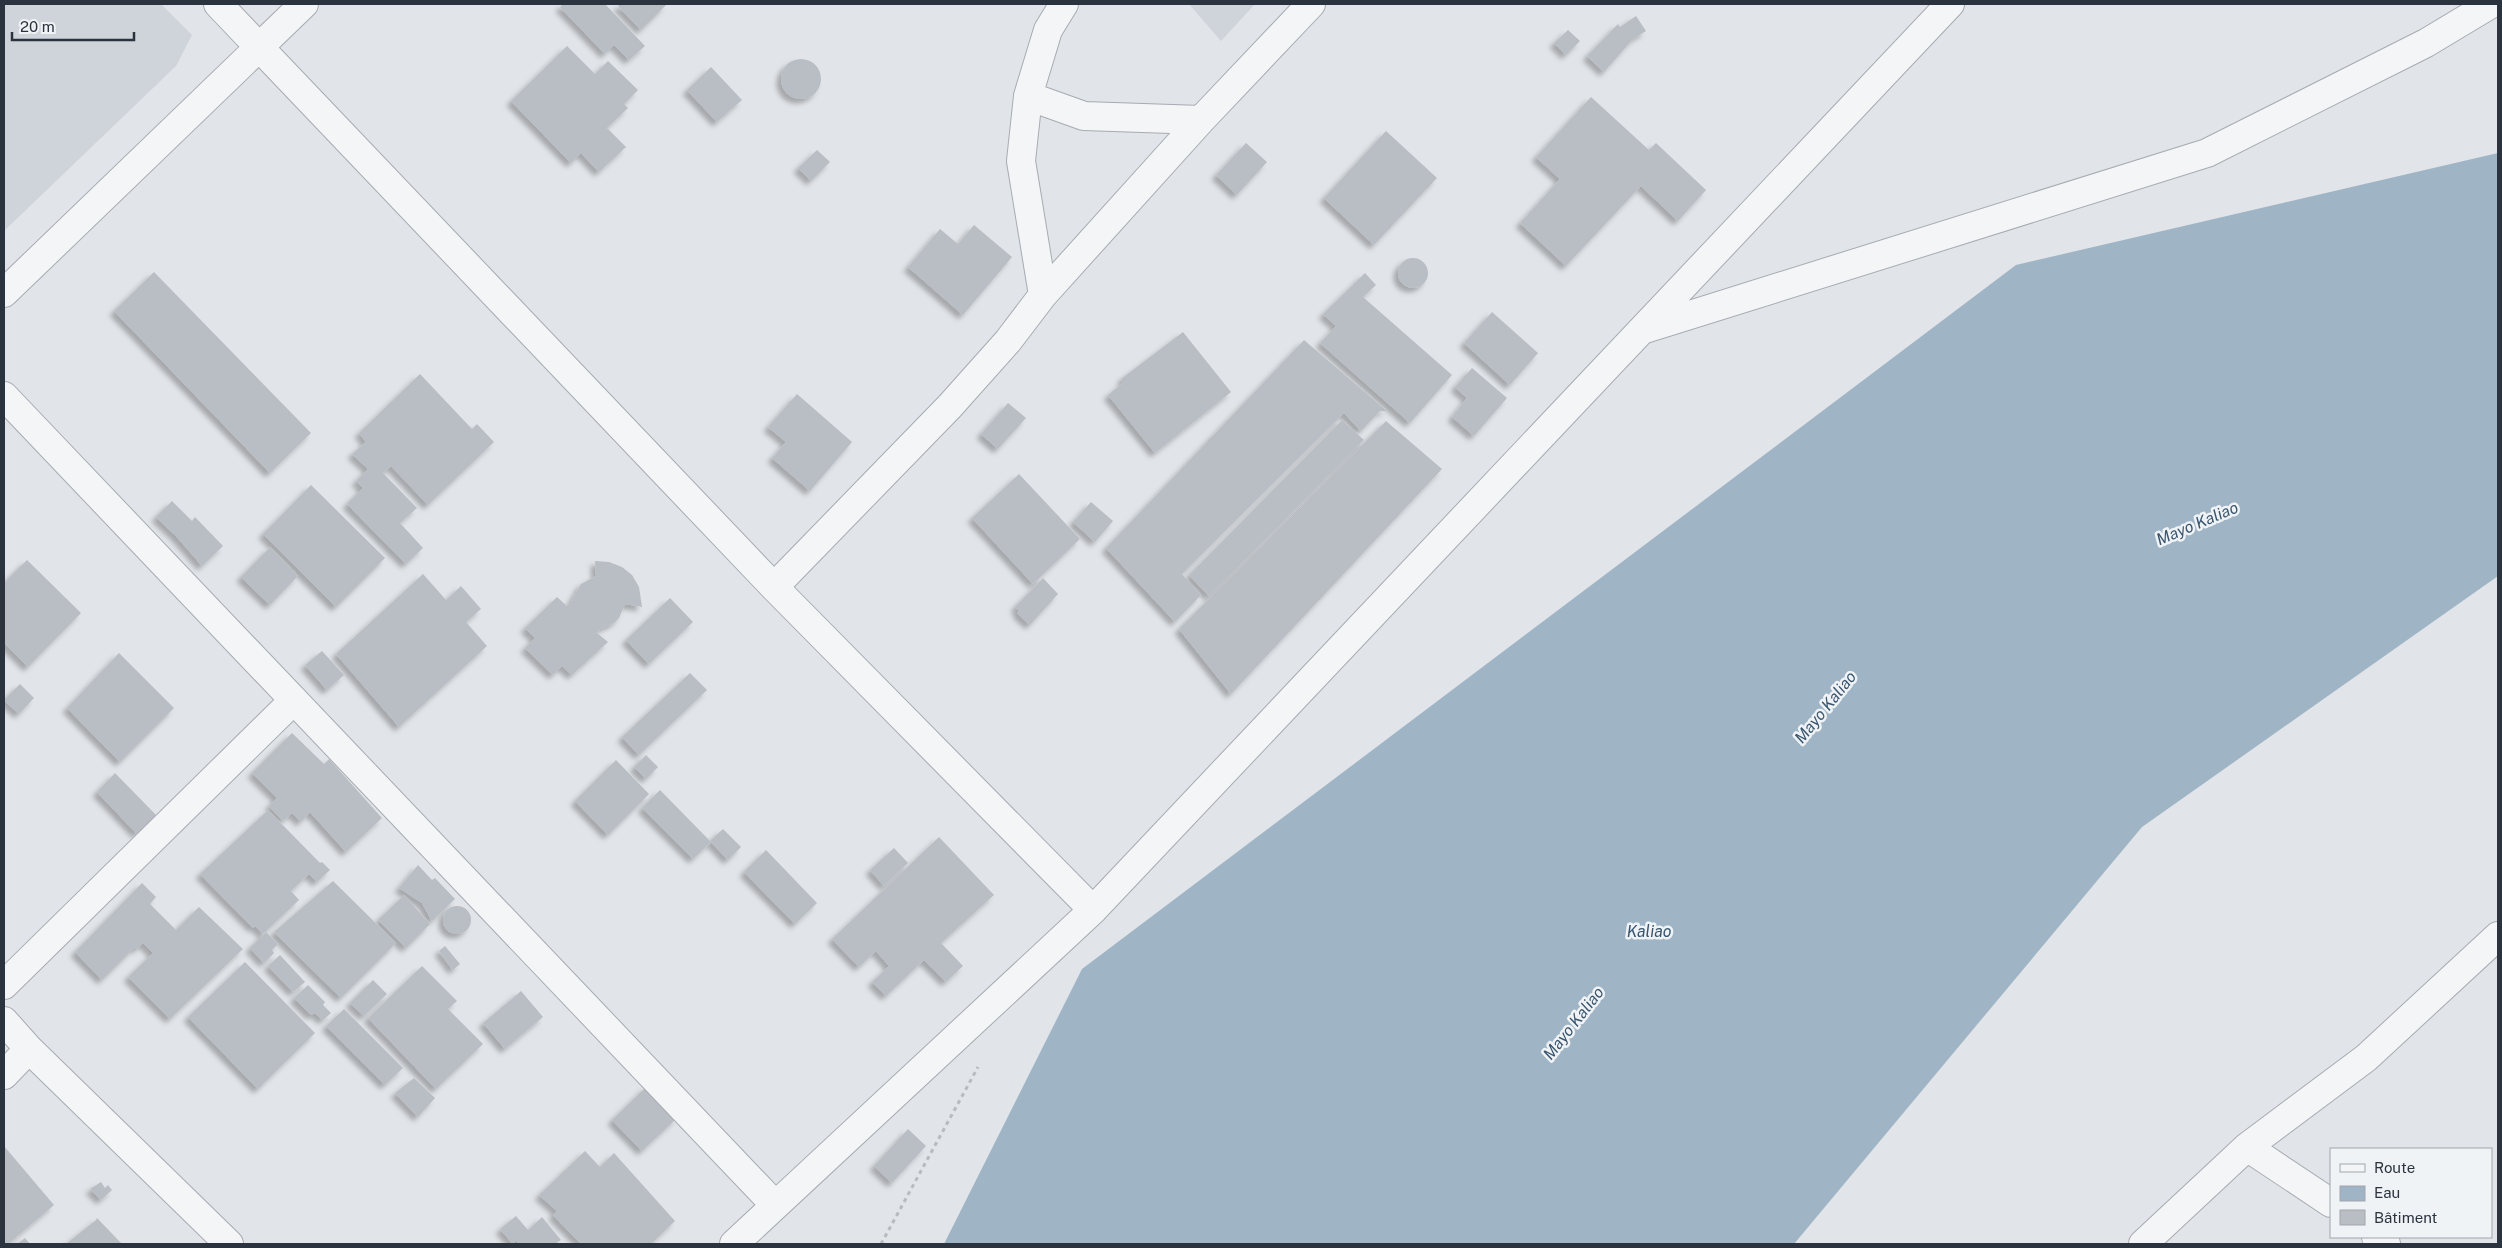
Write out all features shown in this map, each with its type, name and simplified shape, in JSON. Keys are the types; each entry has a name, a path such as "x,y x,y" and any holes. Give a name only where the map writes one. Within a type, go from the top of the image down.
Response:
{"street":[{"path":"218,4 774,587 1093,910"},
{"path":"4,293 304,4"},
{"path":"1043,295 1021,161 1028,96 1048,30 1064,4"},
{"path":"774,587 950,406 1008,341 1043,295 1201,120 1311,4"},
{"path":"734,1244 1093,910 1950,4"},
{"path":"1639,331 2207,152 2426,43 2492,4"},
{"path":"1028,96 1084,116 1201,120"},
{"path":"4,396 775,1204"},
{"path":"4,985 294,700"},
{"path":"2143,1244 2248,1147 2366,1058 2498,936"},
{"path":"4,1021 29,1049 229,1244"},
{"path":"4,1074 29,1049"},
{"path":"2248,1147 2330,1202"}],"path":[{"path":"881,1244 980,1065"}],"shaded area":[{"path":"4,4 161,4 192,35 176,66 4,231"},
{"path":"1189,4 1255,4 1221,41"}],"water":[{"name":"Kaliao","path":"2498,153 2498,576 2142,827 1794,1244 944,1244 1082,969 2016,265"}],"building":[{"path":"563,4 605,4 645,46 629,60 614,45 605,54 560,7"},
{"path":"620,4 667,4 641,30 618,6"},
{"path":"1636,16 1646,31 1633,39 1604,72 1587,56 1618,24 1620,27"},
{"path":"1568,30 1580,41 1566,55 1554,43"},
{"path":"567,46 595,74 608,61 638,90 624,104 628,108 607,128 626,147 599,172 581,153 571,163 511,101"},
{"path":"805,59 812,62 818,68 821,79 820,87 812,96 805,99 797,99 790,96 782,87 781,75 784,68 793,60"},
{"path":"711,67 742,100 717,122 687,90"},
{"path":"1591,97 1649,150 1656,143 1706,190 1678,221 1641,186 1566,266 1520,223 1560,179 1536,157"},
{"path":"1386,131 1437,178 1374,245 1324,198"},
{"path":"1246,143 1267,162 1237,195 1216,175"},
{"path":"817,150 830,162 811,181 798,168"},
{"path":"974,225 1012,257 963,315 908,267 940,229 958,244"},
{"path":"1413,258 1424,262 1428,273 1424,284 1413,288 1402,284 1398,273 1402,262"},
{"path":"154,272 311,433 270,473 114,311"},
{"path":"1365,273 1376,285 1363,297 1452,375 1410,423 1320,343 1336,326 1323,314"},
{"path":"1492,312 1538,353 1510,385 1464,343"},
{"path":"1183,332 1231,392 1155,453 1108,395 1124,382 1121,379"},
{"path":"1304,340 1387,411 1380,411 1361,431 1344,413 1182,574 1201,595 1175,622 1106,548"},
{"path":"1472,368 1507,398 1474,436 1452,417 1467,398 1455,387"},
{"path":"420,374 472,429 477,424 494,442 428,505 391,466 383,473 417,508 400,523 423,548 406,564 347,504 363,488 356,481 368,469 352,454 366,442 359,433"},
{"path":"797,394 852,442 810,491 772,458 786,442 768,427"},
{"path":"1008,403 1026,418 998,449 981,434"},
{"path":"1342,420 1364,440 1209,596 1189,575"},
{"path":"1386,421 1442,469 1231,694 1179,629"},
{"path":"1019,474 1080,539 1033,584 972,518"},
{"path":"311,485 385,558 336,607 263,534"},
{"path":"172,501 192,521 195,517 223,546 202,566 176,536 156,517"},
{"path":"1091,502 1113,521 1095,542 1073,522"},
{"path":"270,547 298,576 270,605 241,577"},
{"path":"27,560 81,613 28,667 4,643 4,583"},
{"path":"595,561 609,562 622,567 632,575 639,587 642,607 625,604 619,618 614,623 600,629 597,633 608,642 572,675 562,666 553,675 525,648 535,638 525,628 557,597 567,606 581,584 596,576"},
{"path":"423,574 446,600 461,586 481,609 466,622 487,646 399,727 336,654"},
{"path":"1043,578 1058,594 1030,625 1017,613 1019,611 1015,607"},
{"path":"670,598 693,622 649,664 626,640"},
{"path":"322,651 344,675 327,690 305,665"},
{"path":"119,653 174,708 120,762 67,708"},
{"path":"690,673 707,690 639,755 622,737"},
{"path":"20,684 34,698 19,714 4,700"},
{"path":"292,733 324,764 329,759 382,818 346,852 310,812 301,822 292,813 283,821 269,806 277,798 252,773"},
{"path":"646,755 658,767 646,779 634,767"},
{"path":"616,760 649,794 608,835 575,801"},
{"path":"115,773 156,815 137,834 97,792"},
{"path":"660,790 710,841 723,829 741,847 728,860 711,842 693,859 642,808"},
{"path":"268,810 320,863 322,862 330,870 317,882 309,874 291,891 299,900 263,934 255,926 253,928 200,874"},
{"path":"939,837 994,895 941,943 963,966 946,982 924,960 886,996 872,982 889,966 876,951 859,967 832,939"},
{"path":"894,848 908,863 884,886 870,870"},
{"path":"766,850 817,903 795,924 744,872"},
{"path":"418,865 432,880 435,878 455,899 432,921 422,903 399,888"},
{"path":"333,881 396,943 341,998 274,932"},
{"path":"142,883 156,897 150,904 176,930 199,907 243,949 170,1019 128,977 153,953 143,943 137,949 135,947 102,980 75,952"},
{"path":"404,895 430,924 406,948 378,920"},
{"path":"457,906 467,910 471,920 467,930 457,934 447,930 443,920 447,910"},
{"path":"266,932 278,944 272,950 274,953 264,963 250,948"},
{"path":"445,946 460,964 453,970 439,951"},
{"path":"280,955 305,982 293,992 268,966"},
{"path":"245,962 315,1033 258,1089 188,1017"},
{"path":"422,966 457,1001 448,1009 483,1044 436,1089 368,1018"},
{"path":"373,980 387,994 364,1016 350,1003"},
{"path":"308,985 325,1002 323,1005 331,1013 323,1020 315,1013 311,1015 294,998"},
{"path":"521,991 543,1017 505,1049 483,1023"},
{"path":"344,1009 403,1068 385,1085 326,1026"},
{"path":"414,1078 435,1098 418,1117 395,1093"},
{"path":"647,1086 677,1118 642,1151 612,1120"},
{"path":"908,1129 926,1146 892,1183 874,1166"},
{"path":"4,1146 54,1205 8,1244 4,1244"},
{"path":"585,1151 600,1167 614,1153 675,1221 651,1244 581,1244 553,1215 557,1211 539,1195"},
{"path":"101,1182 105,1188 108,1185 112,1190 101,1200 90,1189"},
{"path":"516,1216 528,1230 542,1217 561,1240 555,1244 519,1244 516,1240 513,1244 500,1229"},
{"path":"97,1218 122,1244 66,1244 96,1220"},
{"path":"25,1238 30,1244 17,1244"}],"water label":[{"name":"Mayo Kaliao","path":"2197,523"},
{"name":"Mayo Kaliao","path":"1825,707"},
{"name":"Mayo Kaliao","path":"1573,1023"}]}
